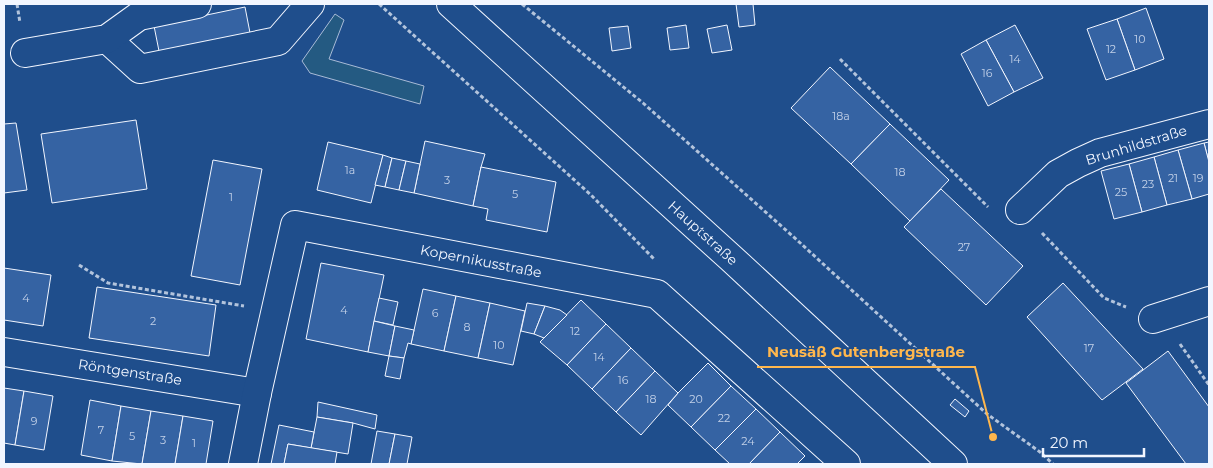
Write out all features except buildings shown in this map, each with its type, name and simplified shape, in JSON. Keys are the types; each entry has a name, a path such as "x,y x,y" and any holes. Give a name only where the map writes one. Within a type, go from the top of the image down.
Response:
{"street":[{"path":"26,53 107,39 139,16 197,4"},
{"path":"107,39 140,69 278,41 310,4"},
{"name":"Hauptstraße","path":"451,4 954,464"},
{"name":"Brunhildstraße","path":"1020,210 1058,174 1078,163 1100,154 1209,124"},
{"name":"Kopernikusstraße","path":"243,464 295,225 656,294 846,464"},
{"path":"1153,319 1209,301"},
{"name":"Röntgenstraße","path":"4,352 257,393"}],"path":[{"path":"378,4 590,195 659,265"},
{"path":"522,4 643,104 798,240 987,414 1054,464"},
{"path":"79,265 108,282 276,312"}],"shaded area":[{"path":"335,14 344,20 329,59 424,86 420,104 310,73 302,61"}],"place":[{"name":"Neusäß Gutenbergstraße","path":"993,437"}]}
